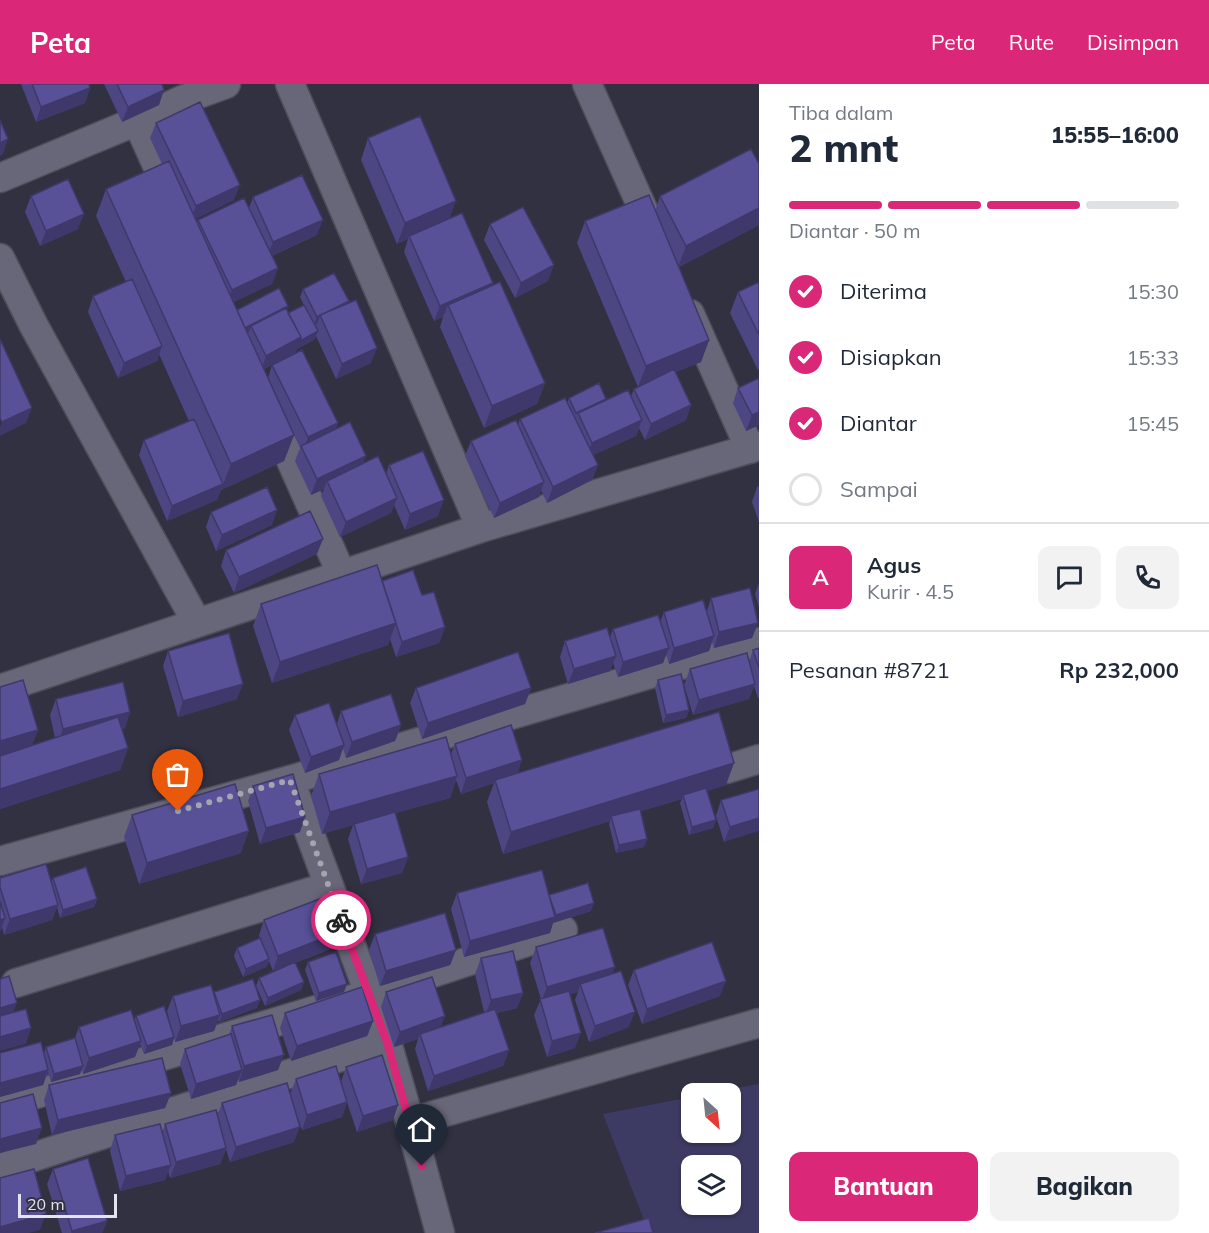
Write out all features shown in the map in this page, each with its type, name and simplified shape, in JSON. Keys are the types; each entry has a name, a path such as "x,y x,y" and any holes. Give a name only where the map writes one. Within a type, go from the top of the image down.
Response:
{"street":[{"path":"0,178 137,121 178,92 226,84"},
{"path":"290,84 481,528"},
{"path":"587,84 664,256"},
{"path":"137,121 186,229"},
{"path":"0,258 40,336 197,623"},
{"path":"0,689 481,528 754,448 678,288"},
{"path":"259,390 342,574"},
{"path":"0,861 290,780 759,642"},
{"path":"727,769 759,759"},
{"path":"290,780 387,1042 440,1233"},
{"path":"16,983 329,886"},
{"path":"0,1105 369,994 563,930"},
{"path":"410,1122 759,1023"},
{"path":"0,1168 387,1042"}],"shaded area":[{"path":"759,1084 759,1233 649,1233 603,1114 681,1099 681,1143 741,1143 741,1087"}],"building":[{"path":"32,84 89,84 90,88 41,107"},
{"path":"117,84 162,84 164,90 128,107"},
{"path":"200,102 240,185 196,206 156,123"},
{"path":"420,116 456,201 405,223 368,138"},
{"path":"0,120 8,139 0,143"},
{"path":"751,149 759,164 759,208 686,246 660,196"},
{"path":"169,161 294,435 231,464 106,189"},
{"path":"302,175 323,220 273,242 253,197"},
{"path":"68,179 84,214 46,231 31,196"},
{"path":"649,195 709,340 646,366 585,221"},
{"path":"244,198 278,268 232,290 198,220"},
{"path":"523,207 554,265 521,283 490,224"},
{"path":"462,213 493,283 440,306 409,236"},
{"path":"334,273 349,301 317,317 303,289"},
{"path":"132,279 162,346 124,363 93,296"},
{"path":"500,282 545,383 492,406 448,305"},
{"path":"759,282 759,335 738,292"},
{"path":"279,288 288,306 245,328 237,310"},
{"path":"356,300 377,348 342,364 320,315"},
{"path":"304,305 318,331 300,341 301,337 288,313"},
{"path":"286,308 301,337 266,356 251,326"},
{"path":"0,339 32,408 2,422 0,418"},
{"path":"302,350 338,423 308,437 272,365"},
{"path":"674,369 691,405 651,424 634,389"},
{"path":"759,378 759,412 752,415 738,388"},
{"path":"599,383 606,399 576,413 569,398"},
{"path":"628,390 642,420 592,443 578,413"},
{"path":"565,398 598,465 553,487 520,419"},
{"path":"194,419 223,484 172,506 144,440"},
{"path":"516,420 544,482 500,503 471,441"},
{"path":"350,422 366,456 317,479 301,446"},
{"path":"423,451 444,500 410,514 389,465"},
{"path":"378,456 397,498 346,522 327,481"},
{"path":"267,487 277,510 222,535 211,512"},
{"path":"310,511 323,539 239,577 226,550"},
{"path":"377,565 396,623 280,662 261,604"},
{"path":"413,570 422,595 434,592 445,627 402,642 382,581"},
{"path":"750,588 758,623 719,632 711,598"},
{"path":"703,600 714,636 674,648 664,612"},
{"path":"658,615 669,648 623,662 613,629"},
{"path":"607,628 616,656 574,669 565,641"},
{"path":"229,633 243,684 183,701 168,651"},
{"path":"759,648 759,668 753,650"},
{"path":"518,652 531,688 428,723 416,688"},
{"path":"747,653 755,684 699,700 690,669"},
{"path":"681,674 689,710 666,715 658,680"},
{"path":"23,680 38,730 0,741 0,687"},
{"path":"123,682 130,712 63,729 56,699"},
{"path":"391,694 401,725 352,742 341,711"},
{"path":"329,703 344,745 311,757 295,715"},
{"path":"719,712 734,763 511,832 495,780"},
{"path":"118,717 128,748 0,789 0,756"},
{"path":"511,725 522,760 466,778 455,744"},
{"path":"446,737 457,776 330,812 319,774"},
{"path":"293,774 305,817 266,828 253,786"},
{"path":"235,784 249,831 147,863 132,815"},
{"path":"706,788 716,820 692,827 683,795"},
{"path":"759,789 759,818 730,827 721,800"},
{"path":"640,809 647,839 619,845 611,816"},
{"path":"395,812 408,857 367,869 354,824"},
{"path":"46,864 58,905 10,919 0,887 0,878"},
{"path":"86,867 97,899 63,910 53,878"},
{"path":"542,870 555,917 470,941 457,893"},
{"path":"588,883 594,903 556,915 549,895"},
{"path":"325,897 339,932 278,956 264,920"},
{"path":"0,901 5,918 0,920"},
{"path":"445,913 456,950 386,971 375,934"},
{"path":"603,928 615,967 547,987 536,947"},
{"path":"260,938 269,959 246,969 237,948"},
{"path":"712,942 726,981 647,1009 634,970"},
{"path":"513,951 523,993 491,1000 481,958"},
{"path":"336,952 347,984 319,993 308,962"},
{"path":"295,962 304,982 268,998 259,978"},
{"path":"621,971 635,1012 595,1026 580,984"},
{"path":"9,976 17,1003 0,1008 0,979"},
{"path":"432,977 445,1016 400,1032 386,992"},
{"path":"253,979 260,1000 222,1014 214,992"},
{"path":"211,985 220,1015 181,1026 173,996"},
{"path":"362,987 373,1021 297,1046 285,1013"},
{"path":"569,991 581,1033 552,1041 540,999"},
{"path":"164,1006 174,1037 147,1046 136,1016"},
{"path":"26,1009 31,1028 0,1037 0,1016"},
{"path":"495,1009 509,1050 434,1076 420,1034"},
{"path":"131,1010 141,1041 89,1058 79,1027"},
{"path":"272,1015 284,1055 244,1066 232,1026"},
{"path":"231,1034 242,1070 196,1084 185,1049"},
{"path":"75,1038 83,1066 54,1074 46,1047"},
{"path":"41,1042 48,1070 0,1083 0,1053"},
{"path":"382,1055 398,1105 363,1116 346,1067"},
{"path":"162,1058 171,1093 58,1120 49,1085"},
{"path":"336,1066 347,1102 307,1115 296,1079"},
{"path":"287,1083 300,1127 236,1147 222,1103"},
{"path":"33,1094 42,1128 0,1139 0,1103"},
{"path":"216,1110 226,1148 176,1162 165,1124"},
{"path":"160,1124 171,1165 126,1176 115,1135"},
{"path":"88,1158 107,1221 72,1231 53,1169"},
{"path":"34,1169 46,1214 0,1227 0,1178"},
{"path":"649,1218 653,1233 595,1233"}],"way so far":[{"path":"178,811 290,780 341,920"}],"route":[{"path":"341,920 387,1042 422,1166"}]}
